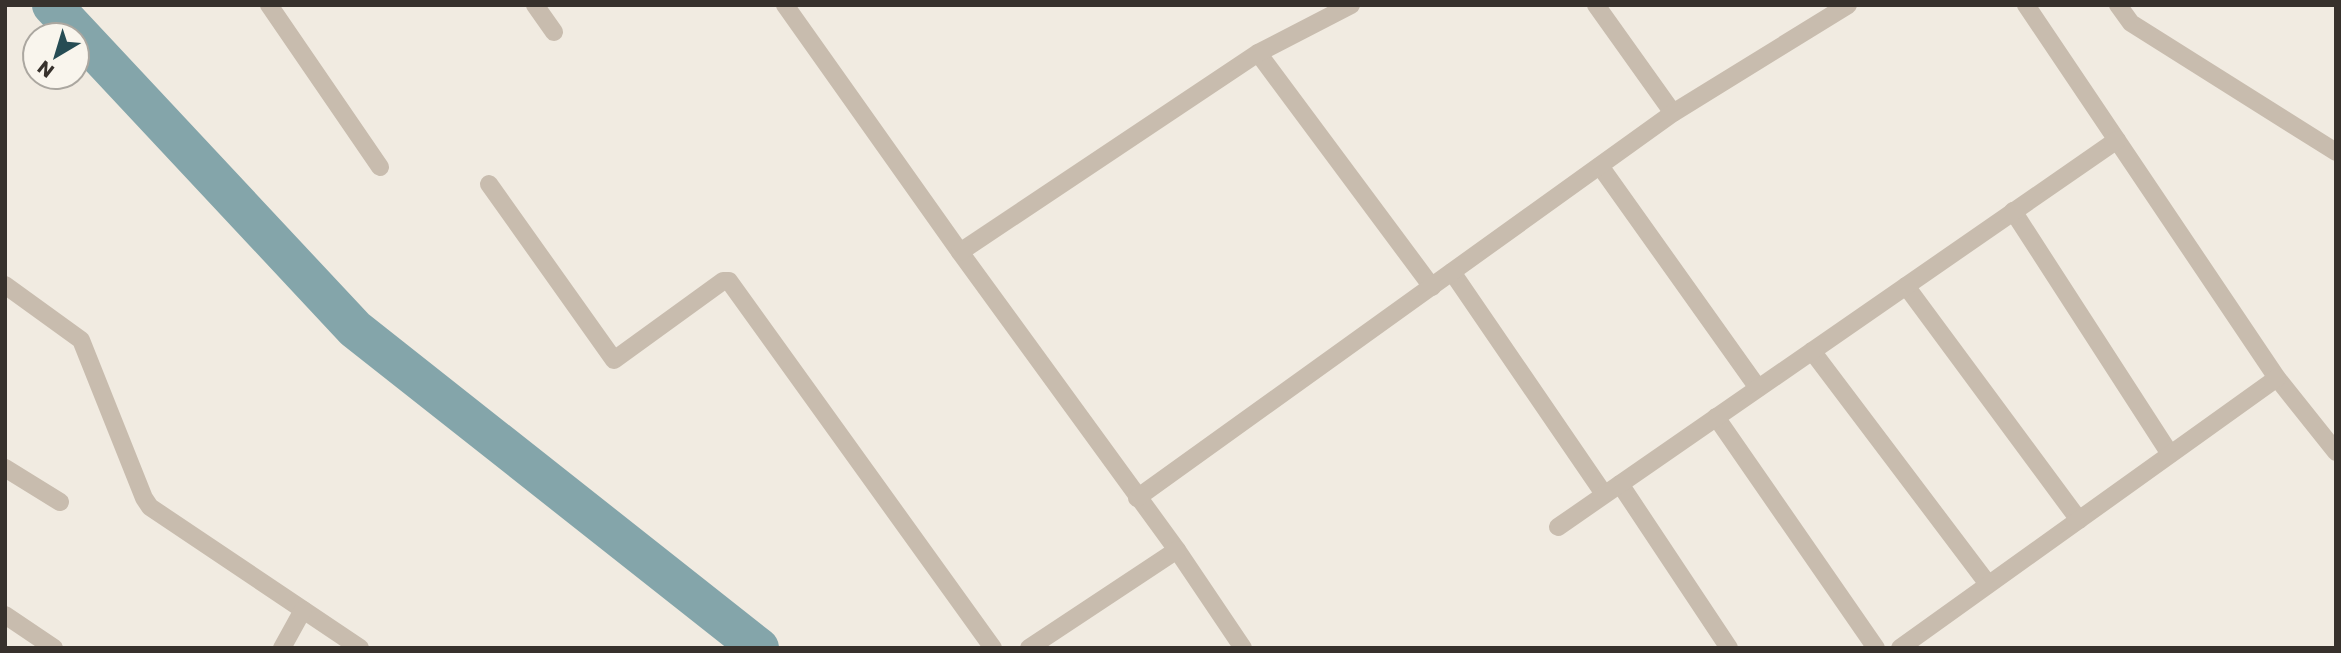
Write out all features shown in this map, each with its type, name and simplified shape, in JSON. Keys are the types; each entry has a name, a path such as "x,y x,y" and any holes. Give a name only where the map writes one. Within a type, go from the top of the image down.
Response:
{"street":[{"path":"269,5 380,167"},
{"path":"535,5 554,33"},
{"path":"785,5 960,252 1177,550 1243,648"},
{"path":"960,252 1258,53 1351,5"},
{"path":"1596,5 1673,113"},
{"path":"1137,498 1673,113 1848,5"},
{"path":"2026,5 2277,378 2336,453"},
{"path":"2118,5 2131,23 2336,152"},
{"path":"1258,53 1432,287"},
{"path":"1558,527 2117,140"},
{"path":"1600,166 1758,388"},
{"path":"489,184 614,360 723,281 729,281 993,648"},
{"path":"2013,211 2170,454"},
{"path":"1452,272 1604,494"},
{"path":"5,285 81,340 144,498 150,507 360,648"},
{"path":"1906,286 2079,520"},
{"path":"1812,351 1989,584"},
{"path":"1900,648 2277,378"},
{"path":"1717,417 1877,648"},
{"path":"5,468 60,502"},
{"path":"1620,484 1729,648"},
{"path":"1029,648 1177,550"},
{"path":"282,648 303,610"},
{"path":"5,615 54,648"}],"waterway":[{"path":"52,5 355,329 759,648"}]}
